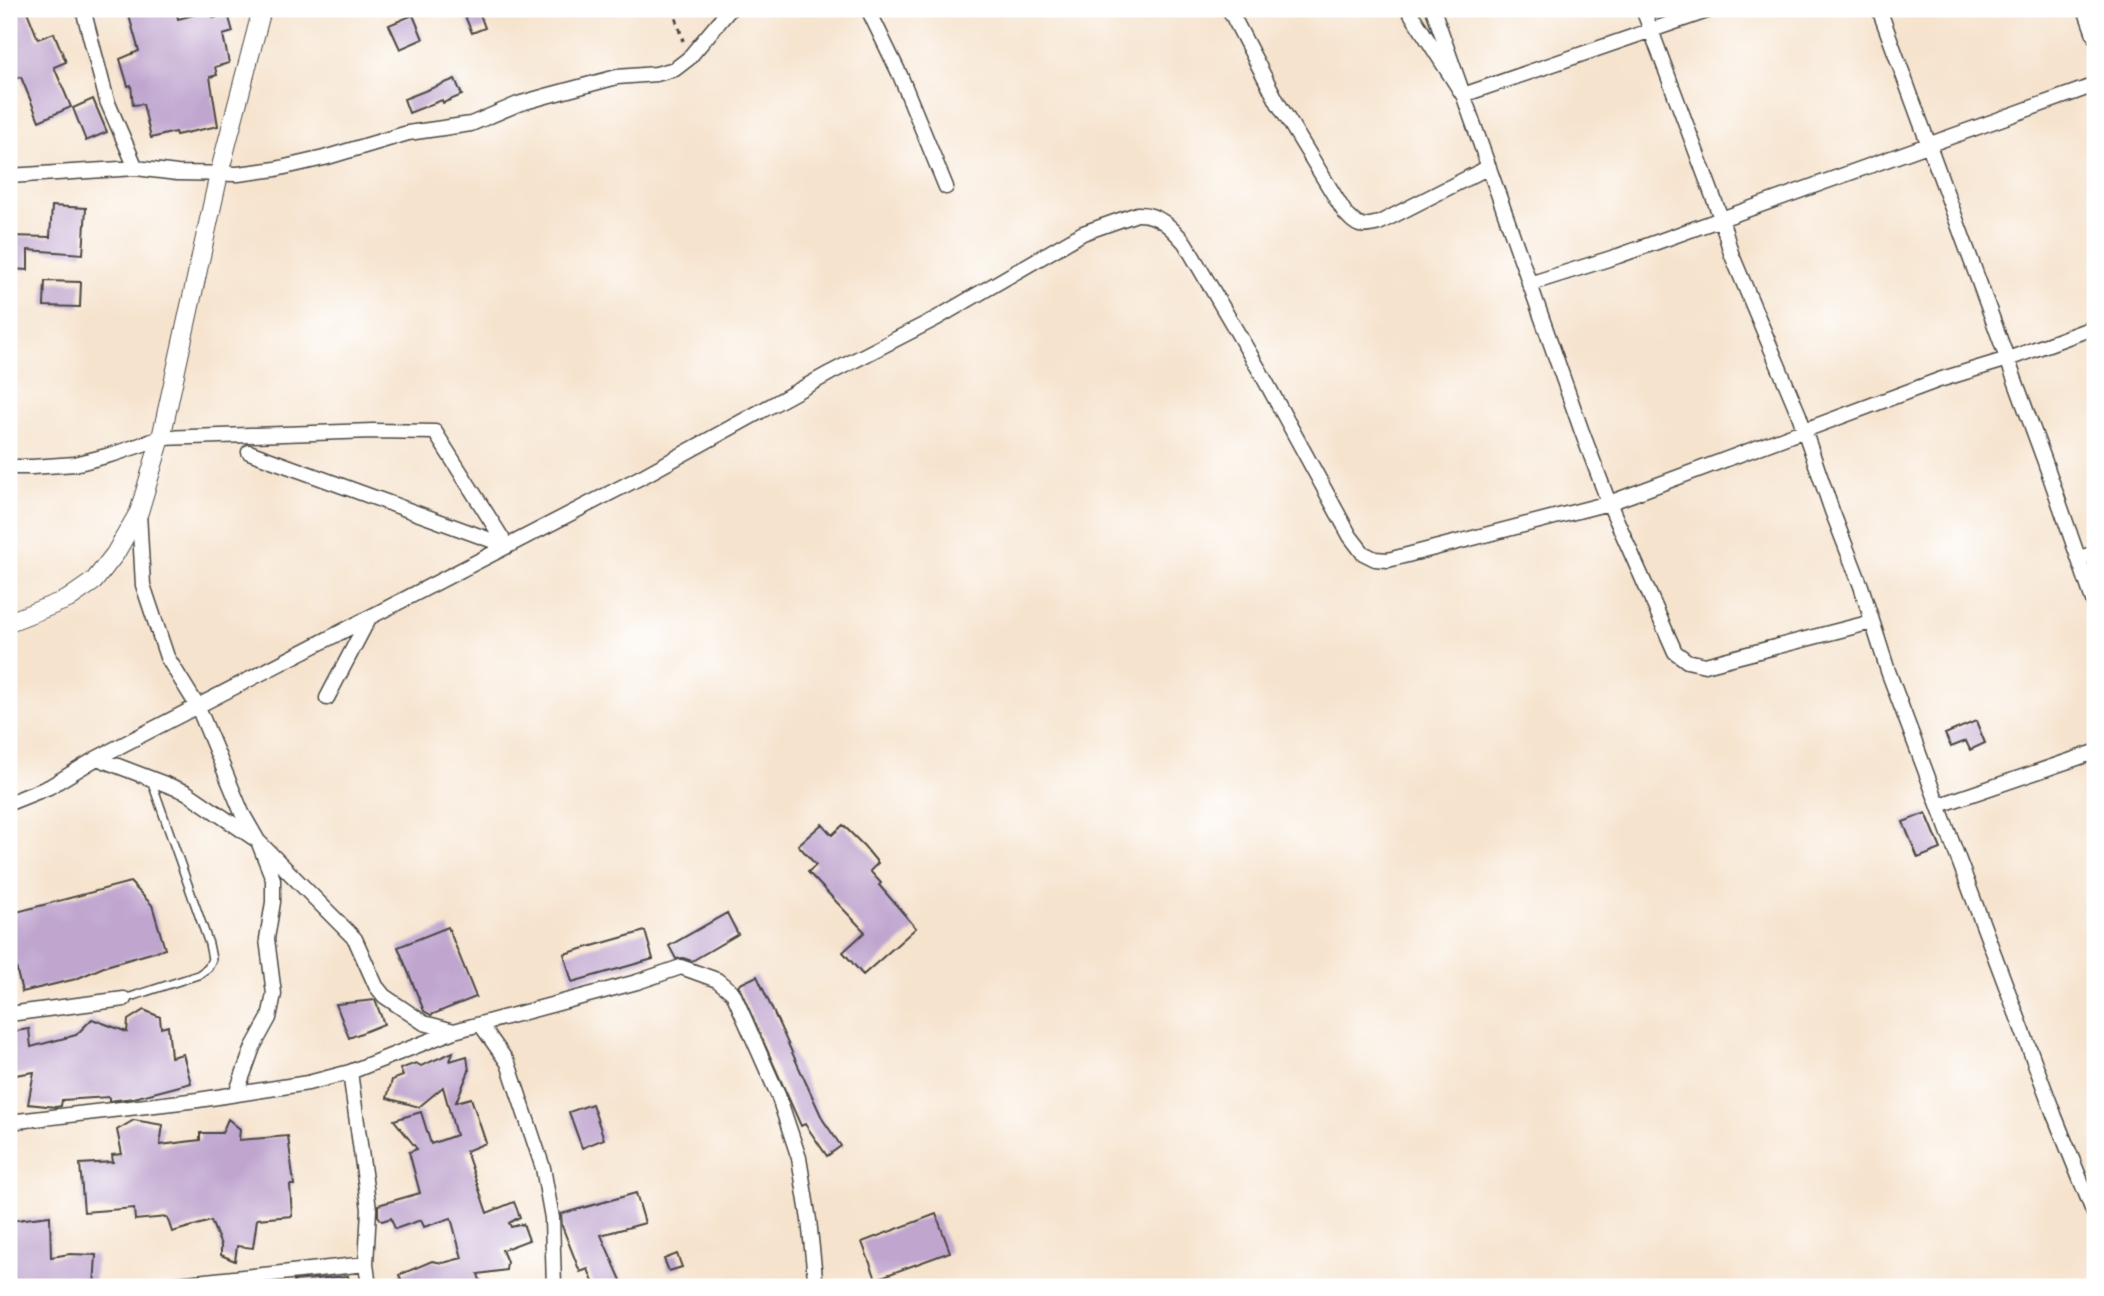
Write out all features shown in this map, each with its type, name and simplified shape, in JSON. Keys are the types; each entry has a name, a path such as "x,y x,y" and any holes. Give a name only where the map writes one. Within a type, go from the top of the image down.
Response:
{"street":[{"path":"83,9 107,101 136,168"},
{"path":"9,622 68,599 94,581 115,554 139,512 161,438 219,174 262,9"},
{"path":"9,176 136,168 219,174 276,169 408,133 471,124 518,104 617,77 656,74 675,69 688,59 730,9"},
{"path":"868,9 900,75 946,187"},
{"path":"1229,9 1278,103 1345,213 1356,225 1379,223 1489,167"},
{"path":"1408,9 1464,94"},
{"path":"1433,9 1609,503 1675,652 1687,661 1705,665 1872,622"},
{"path":"1643,9 1721,218 1731,253 1805,431 1872,622 2054,1117 2095,1216"},
{"path":"1464,94 1713,9"},
{"path":"1879,9 2008,359 2095,606"},
{"path":"2085,9 2095,37"},
{"path":"1530,284 1618,256 2095,85"},
{"path":"9,803 49,787 97,758 645,475 830,373 937,318 1083,233 1137,214 1163,222 1185,243 1261,373 1342,524 1363,553 1375,559 1403,558 1609,503 1939,380 2008,359 2095,327"},
{"path":"9,467 75,464 161,438 435,432 507,546"},
{"path":"249,452 507,546"},
{"path":"139,512 143,585 167,657 198,707 273,879 273,902 267,939 274,994 269,1018 253,1047 236,1094"},
{"path":"2080,558 2095,553"},
{"path":"327,698 369,618"},
{"path":"1940,804 2095,752"},
{"path":"97,758 186,792 258,841 355,939 376,985 384,996 424,1023 454,1031"},
{"path":"9,1122 309,1083 349,1072 454,1031 637,982 681,967 717,980 733,993 778,1095 799,1158 816,1287"},
{"path":"9,1014 124,999"},
{"path":"481,1025 508,1063 543,1168 552,1218 554,1287"},
{"path":"349,1072 369,1209 366,1264 369,1287"},
{"path":"149,1287 366,1264"}],"lane":[{"path":"124,999 198,975 208,968 212,958 201,917 149,776"}],"path":[{"path":"673,9 688,59"}],"building":[{"path":"9,9 26,9 38,39 54,33 66,62 54,67 71,107 39,121 21,77 17,78 9,58 9,48 15,46 9,31"},
{"path":"127,9 176,9 178,19 209,11 214,18 228,14 233,32 223,35 229,63 215,67 217,75 210,77 218,126 151,138 143,104 133,105 131,85 128,86 120,59 139,51"},
{"path":"462,9 478,9 485,28 472,33"},
{"path":"413,15 423,39 400,49 389,25"},
{"path":"455,79 462,95 409,113 404,99"},
{"path":"93,99 107,132 86,141 73,108"},
{"path":"52,206 86,208 83,254 28,250 28,270 9,269 9,236 50,237"},
{"path":"45,281 81,282 80,307 44,306"},
{"path":"1976,721 1985,743 1970,750 1966,741 1951,747 1945,734"},
{"path":"1926,813 1941,849 1918,858 1903,822"},
{"path":"822,824 832,835 843,825 864,846 878,863 870,871 916,928 863,975 843,952 865,932 808,872 816,865 798,845"},
{"path":"130,882 152,905 165,949 106,966 76,979 22,992 9,938 9,914"},
{"path":"727,913 738,934 692,961 676,959 669,946"},
{"path":"448,927 476,997 431,1015 424,1011 398,947"},
{"path":"645,931 653,959 572,982 564,954"},
{"path":"757,976 823,1120 841,1146 827,1156 805,1124 801,1126 738,985"},
{"path":"375,1000 384,1024 349,1038 336,1004"},
{"path":"144,1010 160,1017 161,1028 168,1026 171,1057 183,1054 191,1083 134,1098 109,1101 109,1097 62,1100 61,1106 56,1107 28,1104 34,1072 9,1076 9,1032 29,1029 31,1047 76,1035 92,1019 127,1032 128,1020"},
{"path":"453,1052 450,1061 467,1056 469,1071 456,1102 471,1098 486,1143 466,1151 487,1213 514,1202 520,1217 509,1223 511,1227 523,1224 529,1240 502,1250 507,1262 506,1270 478,1274 482,1287 404,1287 399,1275 432,1261 443,1263 462,1258 451,1218 424,1227 421,1220 395,1229 391,1218 382,1221 378,1216 378,1205 420,1193 409,1152 417,1149 394,1120 421,1112 431,1144 456,1135 443,1087 419,1107 387,1098 392,1080 403,1076 400,1069 416,1063 421,1066"},
{"path":"592,1104 604,1139 582,1148 569,1112"},
{"path":"228,1119 240,1129 239,1140 288,1136 294,1185 290,1185 292,1216 257,1219 253,1248 237,1246 235,1261 221,1255 221,1245 211,1221 172,1232 167,1217 135,1220 134,1208 84,1212 80,1164 113,1162 112,1155 122,1154 117,1130 134,1120 163,1125 160,1145 200,1140 200,1133 222,1133"},
{"path":"636,1193 645,1223 601,1235 624,1287 595,1287 588,1269 580,1272 562,1226 561,1214"},
{"path":"936,1214 950,1252 876,1279 862,1242"},
{"path":"50,1216 51,1257 70,1254 96,1255 94,1287 69,1287 69,1282 45,1287 9,1287 9,1221"},
{"path":"677,1254 682,1267 669,1271 664,1259"},
{"path":"348,1276 351,1287 295,1287 294,1281"}]}
